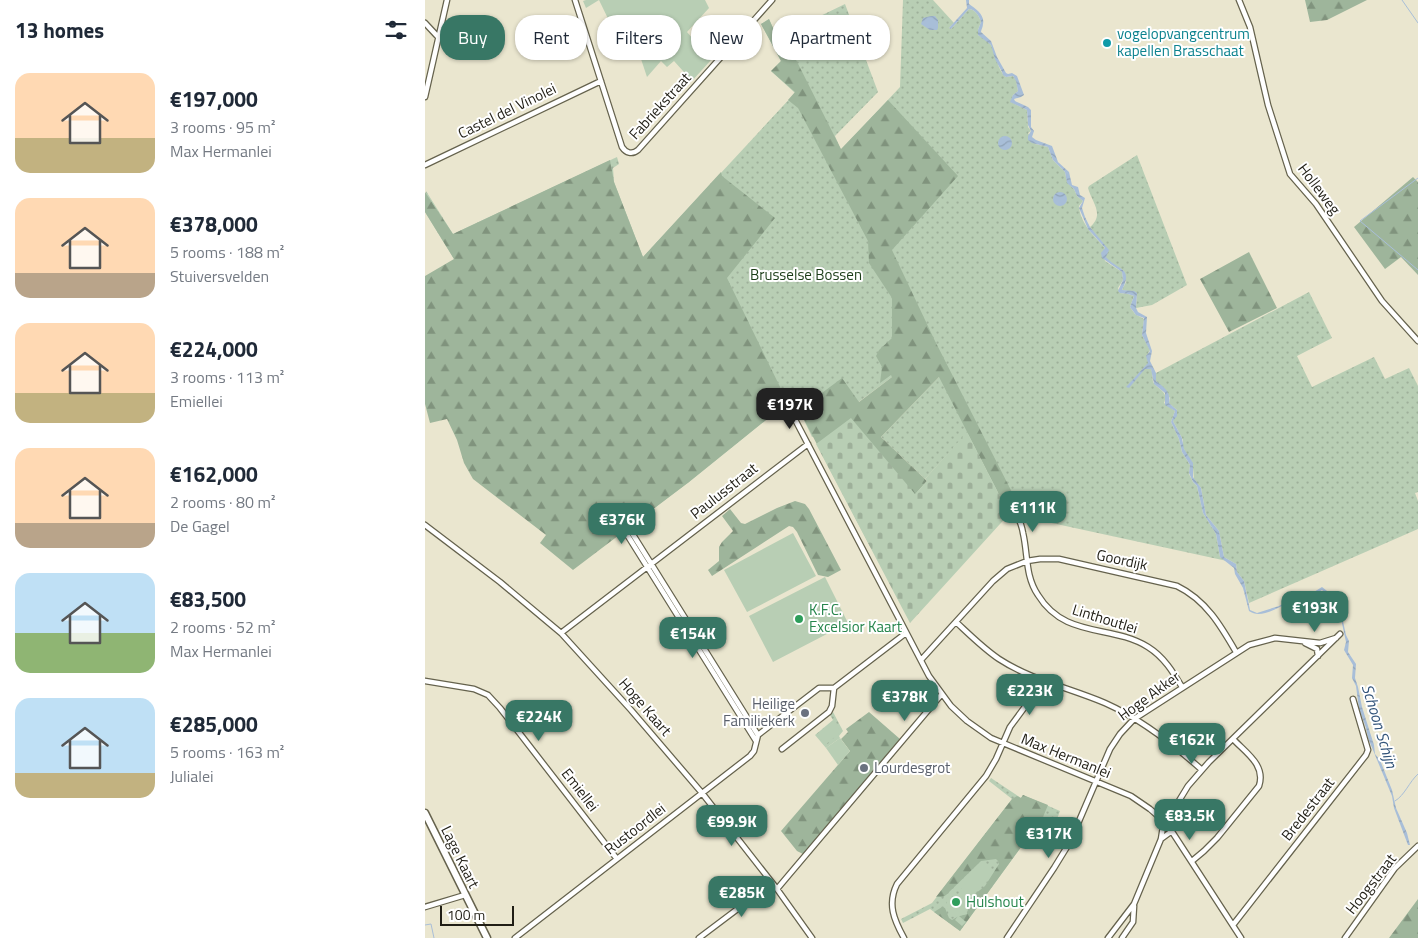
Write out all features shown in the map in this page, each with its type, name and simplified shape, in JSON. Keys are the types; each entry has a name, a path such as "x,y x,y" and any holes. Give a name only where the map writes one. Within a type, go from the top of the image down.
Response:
{"street":[{"path":"425,98 447,0"},
{"path":"575,0 601,81"},
{"path":"763,0 767,5"},
{"name":"Fabriekstraat","path":"601,81 624,150 632,153 638,150 772,0"},
{"name":"Holleweg","path":"1239,0 1250,27 1268,105 1289,174 1316,204 1382,301 1418,341"},
{"path":"425,23 439,38"},
{"name":"Castel del Vinolei","path":"425,164 601,81"},
{"name":"Max Hermanlei","path":"789,408 941,695 967,722 980,731 1003,743 1131,796 1151,809 1171,829 1241,938"},
{"name":"Paulusstraat","path":"561,633 808,444"},
{"name":"Linthoutlei","path":"1016,512 1023,533 1028,572 1034,588 1043,603 1056,615 1080,628 1132,639 1147,646 1167,663 1182,687"},
{"path":"756,741 649,565 627,525 624,527 626,533 649,565 758,735 819,688 834,688 906,632"},
{"name":"Hoge Kaart","path":"425,526 500,582 561,633 631,710 702,793 777,889 811,938"},
{"name":"Goordijk","path":"921,660 999,575 1016,565 1041,558 1059,560 1177,586 1194,596 1207,607 1236,652"},
{"path":"956,622 1000,659 1044,681 1106,703 1160,735 1202,770"},
{"path":"1108,938 1134,904 1161,840 1164,820 1174,809 1188,786 1233,739 1341,634"},
{"name":"Hoge Akker","path":"1007,938 1055,868 1070,842 1105,757 1114,742 1134,719 1249,645 1267,639 1320,643 1336,638"},
{"name":"Hoge Akker","path":"1297,640 1317,649 1318,656"},
{"name":"Emiellei","path":"425,681 474,689 488,696 505,714 617,859"},
{"path":"905,938 892,911 893,897 897,884 986,776 1015,720 1044,681"},
{"path":"782,749 829,712 832,706 834,688"},
{"path":"777,889 941,695"},
{"name":"Bredestraat","path":"1233,925 1369,750 1353,699"},
{"name":"Rustoordlei","path":"515,938 750,756 754,751 758,735"},
{"path":"1192,861 1217,838 1257,788 1260,781 1261,773 1258,766 1233,739"},
{"path":"1161,840 1171,829 1174,809"},
{"name":"Lage Kaart","path":"425,813 487,938"},
{"name":"Hoogstraat","path":"1345,938 1395,868 1418,846"},
{"path":"699,938 772,883"},
{"path":"425,907 465,895"},
{"path":"1122,938 1133,922 1134,904"}],"green space":[{"path":"599,0 586,8 583,1"},
{"path":"599,0 705,0 709,8 703,15 691,15 691,28 687,32 691,37 691,60 711,60 692,81 674,61 667,67 661,61 647,77 641,60 681,60 681,15 606,15"},
{"name":"Brusselse Bossen","path":"903,0 933,0 954,23 949,28 951,29 969,9 974,11 981,22 978,35 991,45 1003,74 1006,77 1013,76 1016,80 1018,91 1013,95 1011,102 1027,110 1028,127 1031,131 1028,133 1035,144 1048,147 1053,160 1065,172 1067,182 1083,201 1079,206 1082,218 1088,229 1105,248 1103,252 1105,261 1122,272 1123,280 1118,288 1120,293 1134,296 1130,307 1135,314 1144,319 1142,335 1150,350 1147,355 1153,382 1164,393 1164,403 1175,411 1171,422 1179,439 1182,452 1190,465 1189,474 1197,486 1203,513 1216,534 1220,557 1227,561 1024,517 1019,506 1010,510 1010,513 967,433 925,479 881,437 939,377 892,377 812,437 799,410 796,411 792,405 783,409 784,411 766,420 689,482 634,523 454,259 425,212 426,191 453,234 617,157 619,164 613,168 614,182 643,257 795,93 771,71 780,60 866,60 878,92 835,136 841,150 900,87"},
{"path":"1305,0 1367,0 1327,20 1310,22"},
{"name":"Brusselse Bossen","path":"845,4 849,15 822,15"},
{"name":"Brusselse Bossen","path":"769,19 772,26 772,44 762,26 762,23"},
{"path":"769,19 772,26 772,44 762,26 762,23"},
{"path":"796,60 841,149 888,100 958,176 892,250 935,341 1019,506 1010,510 1010,513 939,377 881,437 927,481 870,546 799,410 842,378 859,402 892,377 891,375 880,383 882,367 876,356 879,350 892,338 892,298 869,263 868,241 798,108 788,100 795,92 771,71 781,61"},
{"path":"1137,155 1187,285 1152,305 1136,308 1137,293 1122,290 1126,282 1124,271 1107,260 1105,255 1108,251 1090,227 1097,218 1097,213 1088,188"},
{"path":"610,160 614,182 643,257 721,172 722,176 775,218 727,278 783,393 780,395 786,408 783,409 784,411 766,420 689,482 573,570 540,543 546,535 473,479 464,463 457,440 447,419 430,423 425,404 425,276 454,259 425,212 425,192 453,234"},
{"path":"1413,177 1418,182 1418,275 1401,257 1385,269 1354,227"},
{"path":"1249,252 1277,308 1229,332 1200,279"},
{"path":"1309,292 1332,338 1297,356 1312,387 1374,357 1385,379 1409,368 1418,386 1418,492 1415,493 1418,501 1418,529 1249,603 1244,581 1237,572 1236,564 1224,557 1219,531 1206,515 1201,488 1194,479 1193,468 1183,447 1183,440 1173,421 1177,410 1169,403 1170,398 1156,381 1156,373"},
{"path":"851,418 915,494 927,481 925,479 967,432 1010,513 910,623 816,444"},
{"path":"795,501 805,504 809,509 841,570 828,577 818,575 797,532 793,527 789,526 712,576 708,570 719,561 719,547 733,531 722,516 730,509 741,523 745,524"},
{"path":"793,533 816,576 747,612 724,570"},
{"name":"K.F.C. Excelsior Kaart","path":"825,577 848,623 773,662 749,616"},
{"path":"833,712 843,731 839,736 840,738 826,748 815,735 833,720 830,715"},
{"path":"869,712 900,739 803,854 797,851 781,831 850,751 841,739 848,732 846,729"},
{"path":"834,721 841,732 825,745 817,734"},
{"path":"840,738 850,751 838,765 826,748"},
{"path":"991,778 1021,798 1023,795 1060,811 1057,819 1072,825 1071,829 1043,817 960,931 930,909 903,923 901,919 932,903 1012,799 989,781"},
{"path":"1023,795 1048,805 1043,817 960,931 934,912 942,907 945,908 949,918 952,920 967,914 970,898 985,886 999,864 998,861 996,859 981,861 946,895 936,897 1012,799 1017,796 1021,798"},
{"path":"982,863 992,873 969,896 959,886"},
{"path":"965,895 967,914 959,916 966,922 962,926 955,920 958,916 949,917 946,898"},
{"path":"1418,899 1418,938 1389,938"}],"water":[{"path":"966,0 969,0 969,4 983,18 981,32 991,41 1006,73 1012,73 1017,76 1024,95 1014,99 1031,110 1031,127 1034,131 1032,137 1052,146 1058,162 1069,172 1072,185 1078,187 1080,195 1085,198 1082,208 1085,217 1090,227 1109,250 1106,257 1125,273 1125,283 1122,290 1137,293 1136,308 1138,312 1147,317 1146,333 1152,351 1150,361 1156,373 1156,381 1167,391 1169,403 1177,410 1177,416 1173,421 1182,438 1184,449 1193,463 1193,477 1201,488 1206,515 1219,531 1224,557 1236,564 1237,572 1244,581 1250,610 1257,613 1279,606 1304,598 1322,587 1336,598 1339,603 1349,641 1348,652 1356,664 1355,678 1375,754 1380,760 1392,790 1396,808 1410,845 1408,845 1394,808 1392,796 1368,738 1359,709 1356,686 1352,678 1353,665 1344,650 1346,642 1338,605 1322,590 1304,600 1286,604 1263,614 1253,613 1249,611 1243,588 1235,574 1234,568 1220,557 1216,534 1203,513 1197,486 1189,473 1190,465 1182,452 1179,439 1171,422 1175,411 1165,405 1165,393 1154,384 1151,369 1145,369 1129,388 1126,387 1148,363 1146,356 1150,351 1142,335 1144,318 1136,315 1130,307 1134,296 1118,291 1123,280 1122,272 1102,258 1101,253 1105,248 1088,229 1079,208 1083,201 1067,183 1065,172 1053,160 1048,147 1032,143 1028,140 1031,131 1028,125 1027,110 1010,102 1013,95 1018,91 1016,81 1013,76 1006,77 1003,75 991,45 978,35 981,22 977,14 969,9 951,29 949,28 967,8"},
{"path":"935,16 938,20 937,30 930,30 921,24 923,18"},
{"path":"1002,136 1008,136 1012,143 1008,150 1002,150 998,146 998,140"},
{"path":"1057,192 1063,192 1067,199 1063,206 1057,206 1053,202 1053,196"}],"waterway":[{"path":"1402,0 1418,23"},
{"path":"1418,178 1360,221 1418,270"},
{"path":"1395,801 1418,774"},
{"path":"425,925 431,924 434,938"}],"place":[{"name":"vogelopvangcentrum kapellen Brasschaat","path":"1107,43"},
{"name":"K.F.C. Excelsior Kaart","path":"799,619"},
{"name":"Heilige Familiekerk","path":"805,713"},
{"name":"Lourdesgrot","path":"864,768"},
{"name":"Hulshout","path":"956,902"}],"water label":[{"name":"Schoon Schijn","path":"1380,726"}]}
